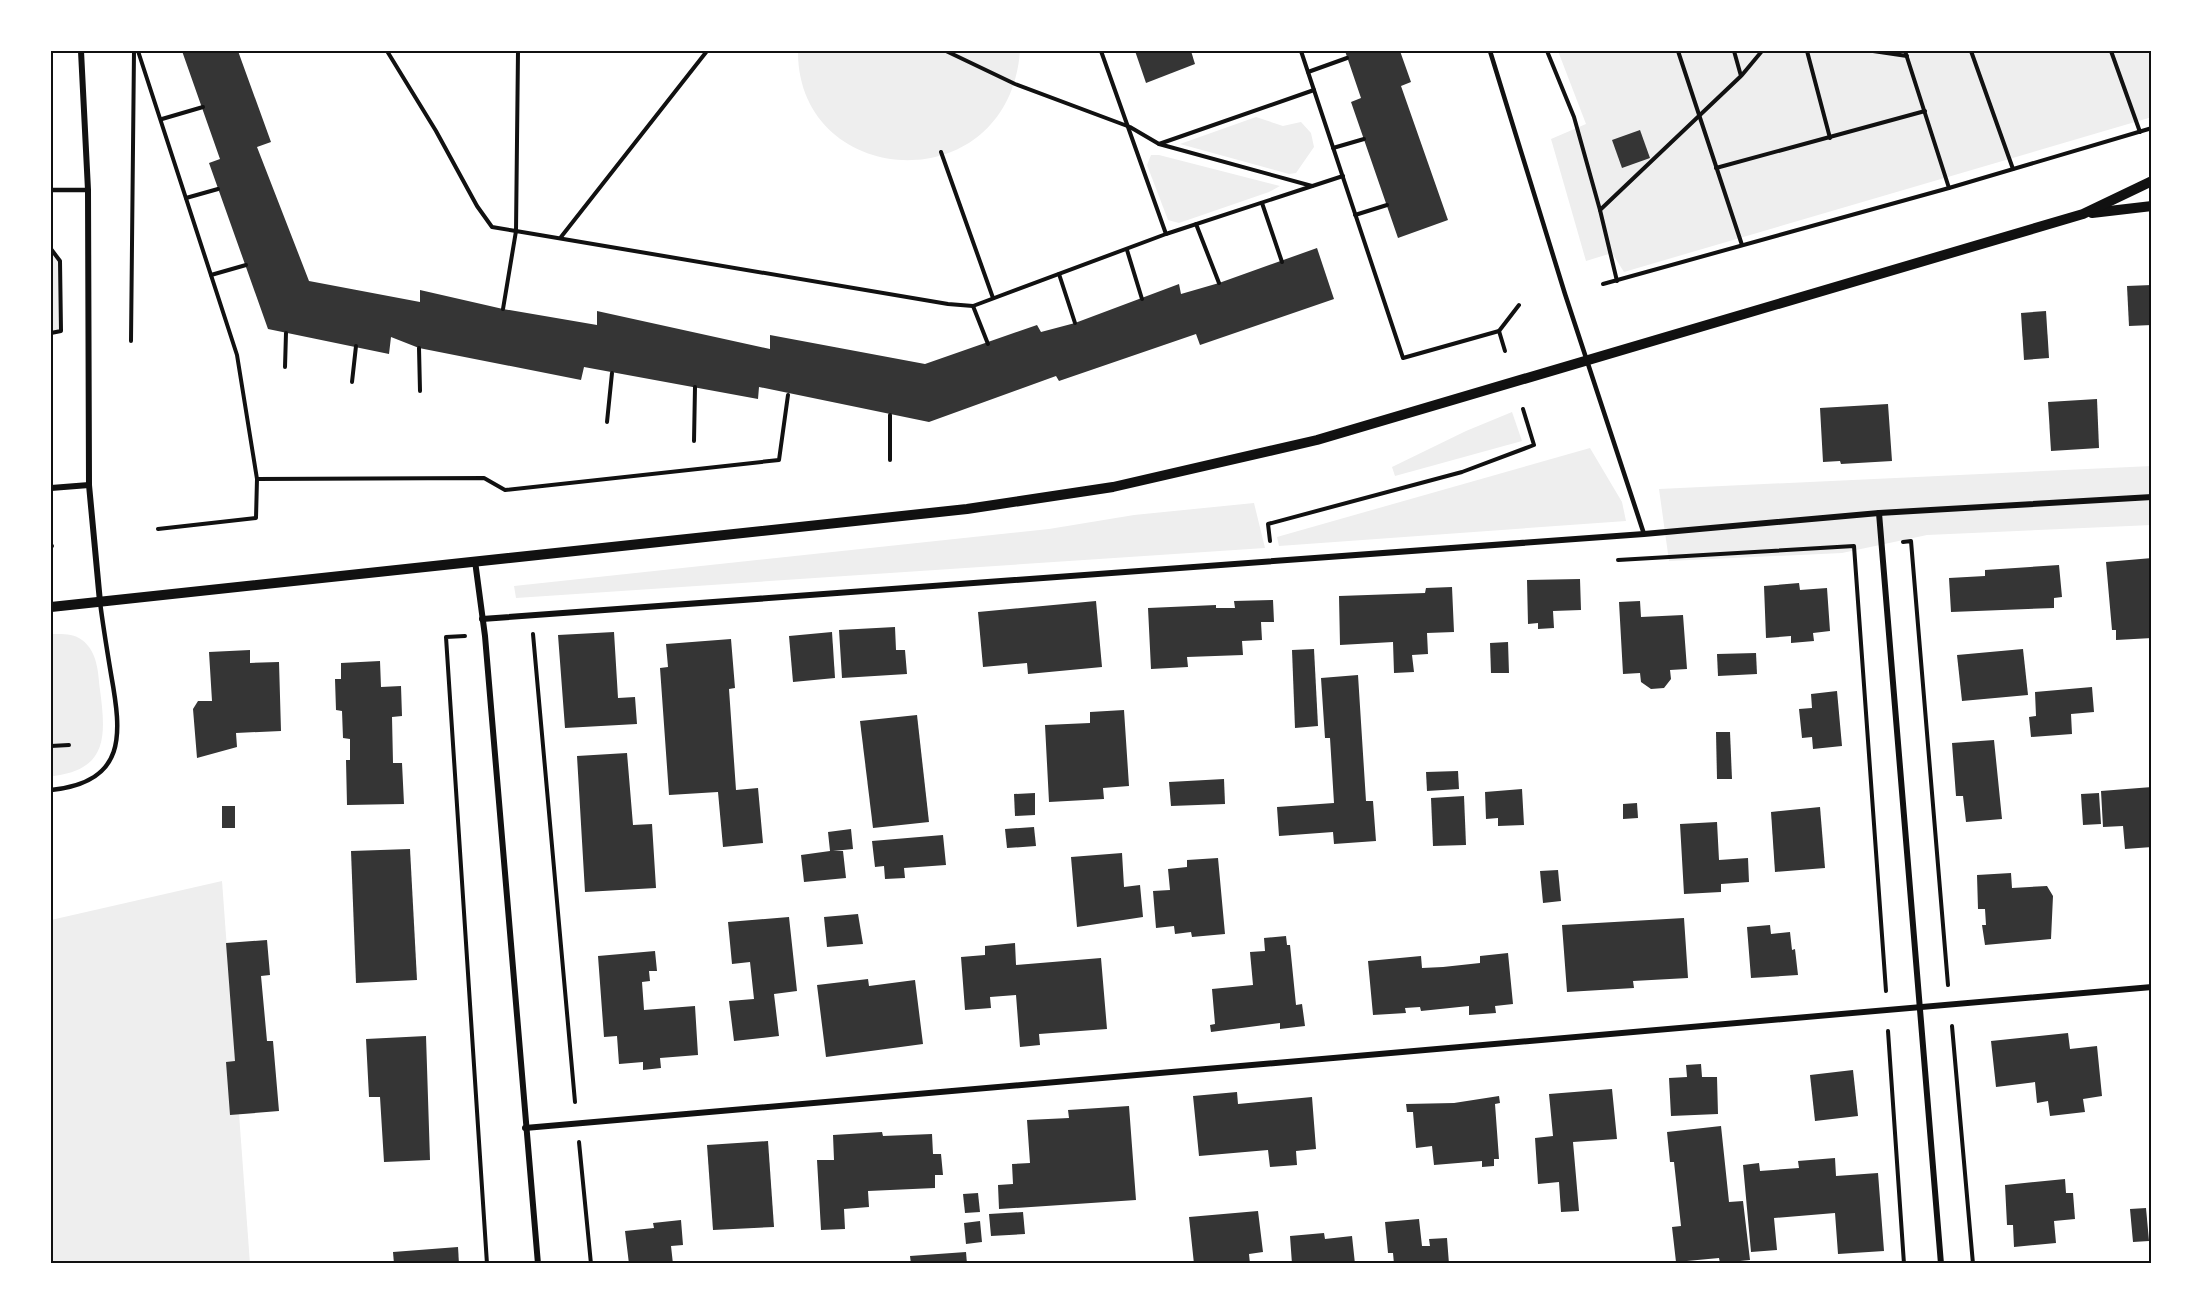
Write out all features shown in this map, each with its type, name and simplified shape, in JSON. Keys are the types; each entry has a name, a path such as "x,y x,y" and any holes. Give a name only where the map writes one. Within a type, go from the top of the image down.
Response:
{"street":[{"path":"81,51 88,190 89,485 100,602"},
{"path":"51,607 967,509 1068,495 1175,474 1317,441 2083,214 2152,181"},
{"path":"2083,214 2152,206"},
{"path":"51,488 89,485"},
{"path":"482,618 1644,534 1879,513 2152,497"},
{"path":"1879,513 1941,1264"},
{"path":"475,561 485,636 538,1264"},
{"path":"525,1128 1887,1008 2152,987"}],"lane":[{"path":"1490,51 1565,294 1589,360 1644,534"},
{"path":"51,190 88,190"},
{"path":"51,790 84,784 111,760 117,744 117,708 100,602"}],"path":[{"path":"136,51 162,119 237,355 257,478 256,518 158,529"},
{"path":"131,340 136,51"},
{"path":"387,51 436,131 477,206 492,227 936,302 973,306 1166,234 1343,176"},
{"path":"503,309 516,231 518,51"},
{"path":"561,237 707,51"},
{"path":"946,51 1015,84 1130,128 1159,144 1312,186"},
{"path":"1102,51 1166,234"},
{"path":"1301,51 1403,358 1499,332 1519,305"},
{"path":"1547,51 1574,117 1617,281"},
{"path":"1678,51 1742,245"},
{"path":"1734,51 1741,76"},
{"path":"1600,210 1741,76 1762,51"},
{"path":"1807,51 1830,138"},
{"path":"1873,51 1907,57"},
{"path":"1905,51 1949,188"},
{"path":"1971,51 2013,169"},
{"path":"2111,51 2140,132"},
{"path":"1308,72 1347,58"},
{"path":"1159,144 1314,90"},
{"path":"162,119 203,107"},
{"path":"1716,168 1925,111"},
{"path":"1603,284 1949,188 2152,128"},
{"path":"1333,148 1364,139"},
{"path":"941,152 993,298"},
{"path":"186,198 218,189"},
{"path":"1262,202 1282,262"},
{"path":"1355,215 1387,206"},
{"path":"1196,224 1219,283"},
{"path":"51,249 60,261 61,331 51,333"},
{"path":"1127,250 1142,299"},
{"path":"211,274 246,265"},
{"path":"1059,274 1076,323"},
{"path":"973,306 988,344"},
{"path":"1499,332 1505,351"},
{"path":"285,367 286,333"},
{"path":"352,382 356,346"},
{"path":"419,348 420,391"},
{"path":"607,422 612,372"},
{"path":"694,441 695,387"},
{"path":"257,478 484,478 506,490 779,460 788,395"},
{"path":"1272,560 1268,524 1462,472 1534,445 1523,409"},
{"path":"890,415 890,460"},
{"path":"51,429 51,436"},
{"path":"1609,560 1882,545 1911,541 1973,1264"},
{"path":"1854,546 1904,1264"},
{"path":"487,1264 446,637 545,631"},
{"path":"533,632 591,1264"},
{"path":"51,746 69,745"}],"shaded area":[{"path":"798,51 1020,51 1007,100 980,135 944,154 904,160 865,152 831,131 807,97"},
{"path":"1558,51 2152,51 2152,117 1624,272 1612,253 1586,261 1551,139 1586,124"},
{"path":"1256,117 1283,126 1301,122 1311,133 1314,147 1296,173 1289,174 1180,144"},
{"path":"1151,155 1159,155 1280,186 1269,192 1179,223 1168,220 1147,165"},
{"path":"51,249 60,261 61,331 51,332"},
{"path":"1512,412 1522,441 1395,476 1392,467 1466,431"},
{"path":"1590,448 1622,502 1626,521 1279,546 1277,537"},
{"path":"2152,466 2152,525 1927,535 1842,553 1669,561 1659,489"},
{"path":"1254,503 1265,548 516,598 514,586 1049,529 1134,515"},
{"path":"51,634 75,636 91,650 98,670 103,721 100,747 94,758 85,766 72,772 54,776 51,775"},
{"path":"222,881 250,1264 51,1264 51,920"}],"building":[{"path":"182,51 238,51 271,142 257,147 309,281 420,302 420,290 503,309 597,325 597,311 770,349 770,335 925,364 1037,325 1041,332 1075,323 1179,284 1181,294 1219,283 1317,248 1334,299 1200,345 1196,334 1059,381 1056,376 929,422 759,387 758,399 584,367 581,380 419,348 391,337 389,354 268,329 209,163 220,159"},
{"path":"1135,51 1191,51 1195,64 1146,83"},
{"path":"1345,51 1400,51 1411,82 1401,86 1448,220 1398,238 1351,102 1361,98"},
{"path":"1640,130 1650,158 1622,168 1612,140"},
{"path":"2152,285 2152,325 2129,326 2127,286"},
{"path":"2046,311 2049,358 2024,360 2021,313"},
{"path":"2097,399 2099,448 2051,451 2048,402"},
{"path":"1888,404 1892,461 1841,464 1840,461 1823,462 1820,408"},
{"path":"2152,558 2152,638 2116,640 2116,630 2112,630 2106,562"},
{"path":"2059,565 2062,597 2054,598 2054,608 1951,612 1949,578 1985,576 1985,570"},
{"path":"1580,579 1581,610 1553,611 1554,628 1538,629 1538,623 1528,624 1527,580"},
{"path":"1799,583 1800,590 1827,588 1830,631 1813,633 1814,641 1791,643 1791,636 1766,638 1764,586"},
{"path":"1452,587 1454,632 1427,633 1428,654 1412,655 1414,672 1394,673 1393,642 1340,645 1339,596 1425,593 1426,588"},
{"path":"1273,600 1274,622 1261,622 1262,640 1242,641 1243,655 1187,657 1188,667 1151,669 1148,608 1216,605 1216,608 1235,608 1234,601"},
{"path":"1096,601 1102,667 1028,674 1027,663 983,667 978,612"},
{"path":"1640,601 1641,617 1683,615 1687,669 1670,670 1671,679 1664,688 1651,689 1641,682 1640,673 1623,674 1619,602"},
{"path":"895,627 896,650 905,650 907,674 842,678 839,630"},
{"path":"614,632 618,698 635,697 637,724 565,728 558,635"},
{"path":"832,632 835,678 793,682 789,636"},
{"path":"731,639 735,688 729,689 736,790 758,788 763,843 723,847 718,792 669,795 660,668 668,667 666,644"},
{"path":"1508,642 1509,673 1491,673 1490,643"},
{"path":"1314,649 1318,726 1295,728 1292,650"},
{"path":"2023,649 2028,695 1962,701 1957,655"},
{"path":"250,650 250,663 279,662 281,731 236,733 237,747 197,758 193,709 198,701 212,701 209,652"},
{"path":"1756,653 1757,674 1718,676 1717,654"},
{"path":"380,661 381,687 401,686 402,716 392,717 393,763 402,763 404,804 347,805 346,760 350,760 350,739 343,738 342,711 336,710 335,679 341,679 341,663"},
{"path":"1358,675 1366,801 1373,801 1376,841 1334,844 1333,832 1279,836 1277,807 1334,803 1330,738 1325,738 1321,678"},
{"path":"2092,687 2094,712 2071,714 2072,734 2031,737 2029,717 2036,716 2035,692"},
{"path":"1837,691 1842,746 1813,749 1812,737 1802,738 1799,709 1812,708 1811,694"},
{"path":"1124,710 1129,786 1103,788 1104,799 1049,802 1045,725 1090,723 1090,712"},
{"path":"917,715 929,822 873,828 860,721"},
{"path":"1716,732 1730,732 1732,779 1717,779"},
{"path":"1994,740 2002,819 1966,822 1963,796 1956,796 1952,743"},
{"path":"627,753 633,825 652,824 656,888 585,892 577,756"},
{"path":"1458,771 1459,789 1427,791 1426,772"},
{"path":"1224,779 1225,804 1171,806 1169,782"},
{"path":"2152,787 2152,847 2125,849 2123,826 2103,827 2101,791"},
{"path":"1522,789 1524,825 1498,826 1498,818 1486,819 1485,792"},
{"path":"1035,793 1035,815 1015,816 1014,794"},
{"path":"2099,793 2101,824 2083,825 2081,794"},
{"path":"1464,796 1466,845 1433,846 1431,798"},
{"path":"1637,803 1638,818 1623,819 1623,804"},
{"path":"222,806 235,806 235,828 222,828"},
{"path":"1820,807 1825,868 1775,872 1771,812"},
{"path":"1717,822 1719,860 1748,858 1749,882 1721,884 1721,892 1684,894 1680,824"},
{"path":"1034,827 1036,846 1007,848 1005,829"},
{"path":"851,829 853,849 833,851 843,851 846,878 804,882 801,855 830,851 828,832"},
{"path":"943,835 946,865 904,868 905,878 885,879 884,866 875,867 872,841"},
{"path":"410,849 417,980 356,983 351,851"},
{"path":"1122,853 1124,887 1140,885 1143,917 1077,927 1071,857"},
{"path":"1218,858 1225,934 1192,937 1191,932 1175,934 1174,926 1156,928 1153,891 1170,890 1168,869 1187,867 1187,860"},
{"path":"1558,870 1561,901 1543,903 1540,871"},
{"path":"2011,873 2012,888 2047,886 2053,896 2051,939 1985,945 1982,925 1986,925 1985,909 1978,909 1977,875"},
{"path":"858,914 863,944 827,947 824,917"},
{"path":"789,917 797,991 774,994 779,1036 734,1041 729,1001 754,999 750,962 732,964 728,922"},
{"path":"1684,918 1688,978 1633,981 1634,988 1567,992 1562,925"},
{"path":"1770,925 1771,934 1790,932 1792,950 1795,949 1798,975 1751,978 1747,927"},
{"path":"1286,936 1287,945 1290,945 1296,1005 1302,1004 1305,1026 1280,1029 1280,1023 1211,1032 1210,1025 1215,1024 1212,989 1253,985 1250,952 1265,951 1264,938"},
{"path":"267,940 270,975 261,976 267,1041 273,1041 279,1111 230,1115 226,1062 235,1061 226,943"},
{"path":"1015,943 1016,965 1101,958 1107,1029 1039,1034 1040,1045 1020,1047 1016,995 990,997 991,1008 965,1010 961,957 985,955 985,946"},
{"path":"655,951 657,971 649,971 650,981 642,982 644,1010 695,1006 698,1055 660,1058 661,1068 643,1070 643,1062 619,1064 617,1036 604,1037 598,956"},
{"path":"1508,953 1513,1004 1495,1006 1496,1013 1469,1015 1469,1006 1421,1011 1420,1007 1405,1008 1406,1013 1373,1015 1368,961 1421,956 1422,968 1443,967 1480,963 1480,956"},
{"path":"868,979 869,986 915,980 923,1044 826,1057 817,985"},
{"path":"2068,1033 2070,1049 2097,1046 2102,1096 2083,1099 2085,1112 2050,1116 2048,1101 2037,1103 2035,1082 1996,1087 1991,1041"},
{"path":"426,1036 430,1160 384,1162 380,1097 369,1097 366,1039"},
{"path":"1701,1064 1702,1077 1717,1077 1718,1114 1671,1116 1669,1078 1687,1077 1686,1065"},
{"path":"1853,1070 1858,1116 1815,1121 1810,1075"},
{"path":"1612,1089 1617,1139 1573,1142 1579,1211 1561,1212 1559,1182 1538,1184 1535,1138 1553,1136 1549,1094"},
{"path":"1237,1092 1238,1104 1312,1097 1316,1149 1296,1151 1297,1165 1270,1167 1268,1150 1199,1156 1193,1096"},
{"path":"1499,1096 1500,1103 1495,1104 1499,1159 1494,1159 1494,1166 1482,1167 1482,1161 1434,1165 1432,1146 1416,1148 1413,1112 1407,1112 1406,1104 1454,1103"},
{"path":"1129,1106 1136,1200 999,1209 998,1185 1013,1184 1012,1164 1030,1163 1027,1120 1069,1118 1068,1110"},
{"path":"1721,1126 1729,1202 1743,1201 1750,1260 1720,1263 1719,1258 1676,1262 1672,1227 1681,1226 1674,1162 1670,1162 1667,1132"},
{"path":"882,1132 883,1136 932,1134 933,1154 941,1154 943,1175 935,1175 935,1188 868,1191 869,1207 844,1209 845,1229 821,1230 817,1160 834,1160 833,1135"},
{"path":"768,1141 774,1227 713,1230 707,1145"},
{"path":"1835,1158 1836,1176 1878,1173 1884,1251 1838,1254 1835,1213 1774,1218 1777,1250 1751,1252 1743,1165 1759,1163 1760,1171 1799,1168 1798,1161"},
{"path":"2065,1179 2066,1193 2073,1193 2075,1219 2054,1221 2056,1243 2014,1247 2013,1225 2007,1225 2005,1185"},
{"path":"978,1193 980,1212 965,1213 963,1194"},
{"path":"2146,1208 2149,1241 2133,1242 2130,1209"},
{"path":"1258,1211 1263,1252 1249,1254 1250,1264 1194,1264 1189,1217"},
{"path":"1023,1212 1025,1234 991,1236 989,1214"},
{"path":"1419,1219 1422,1246 1430,1246 1429,1239 1447,1238 1449,1264 1394,1264 1393,1253 1388,1253 1385,1222"},
{"path":"681,1220 683,1245 671,1246 673,1264 629,1264 625,1231 654,1228 653,1223"},
{"path":"980,1221 982,1242 966,1244 964,1223"},
{"path":"1324,1233 1325,1239 1352,1236 1355,1264 1292,1264 1290,1236"},
{"path":"458,1247 459,1264 394,1264 393,1252"},
{"path":"966,1252 967,1264 911,1264 910,1256"}]}
